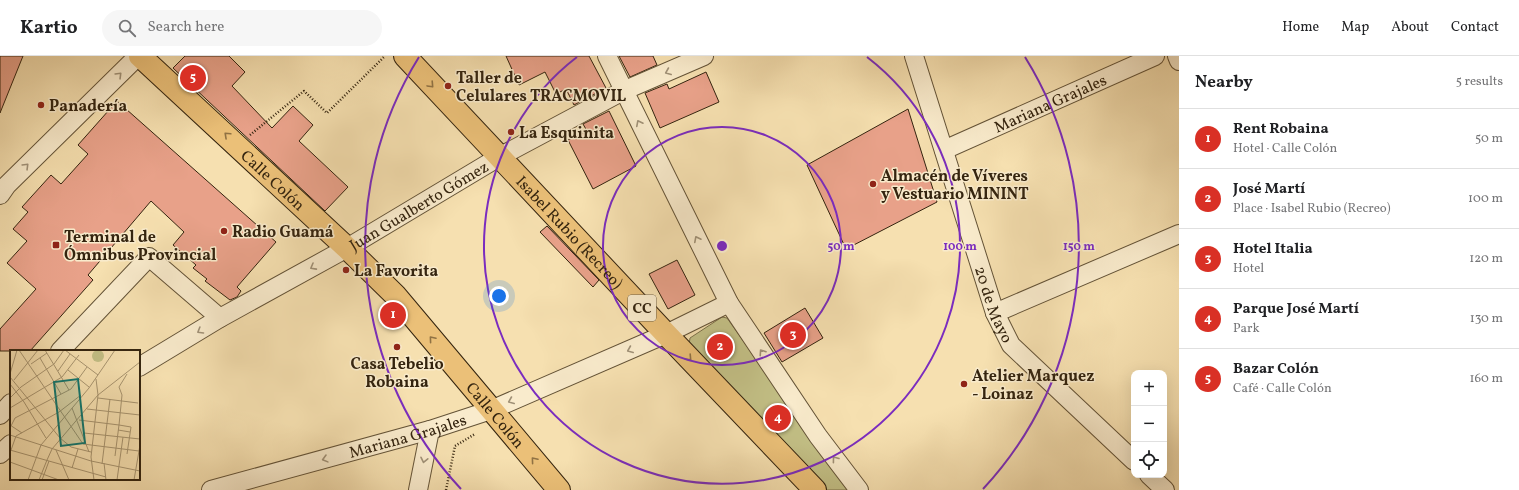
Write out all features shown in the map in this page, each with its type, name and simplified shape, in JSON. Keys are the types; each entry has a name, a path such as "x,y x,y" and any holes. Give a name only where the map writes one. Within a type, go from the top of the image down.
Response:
{"main road":[{"name":"Calle Colón","path":"139,56 237,145 395,295 559,490"},
{"name":"Isabel Rubio (Recreo)","path":"405,56 785,460 815,490"}],"street":[{"path":"0,195 8,185 139,56"},
{"path":"607,56 729,303 818,436 859,490"},
{"name":"Juan Gualberto Gómez","path":"140,366 220,318 347,248 499,157 623,91 704,56"},
{"name":"20 de Mayo","path":"914,56 995,313 1011,345 1131,458"},
{"name":"Mariana Grajales","path":"944,150 1155,56"},
{"path":"1177,56 1179,61"},
{"path":"995,313 1179,234"},
{"path":"61,350 149,257 220,318"},
{"name":"Mariana Grajales","path":"211,490 430,430 495,414 729,303"},
{"path":"0,415 10,404"},
{"path":"418,490 430,430"},
{"path":"0,454 10,445"},
{"path":"1152,478 1165,490"}],"path":[{"path":"237,145 304,91 327,112 385,56"},
{"path":"446,490 456,446 495,414"}],"shaded area":[{"path":"722,317 727,318 849,490 827,490 689,345 690,338"}],"building":[{"path":"0,56 23,56 0,113"},
{"path":"185,56 229,56 245,72 232,86 272,128 293,106 313,125 299,141 348,187 325,211 173,68"},
{"path":"506,56 589,56 606,88 574,105 566,89 556,94 545,72 519,85"},
{"path":"619,56 653,56 657,65 630,77"},
{"path":"706,72 719,102 660,128 645,93 667,84 669,89"},
{"name":"Terminal de Ómnibus Provincial","path":"117,101 276,242 237,287 241,291 237,297 230,300 205,281 207,279 193,268 196,265 173,245 184,232 151,201 88,275 93,280 31,350 0,351 0,329 36,289 7,263 27,241 13,229 28,212 22,207 51,175 61,184 88,154 78,145"},
{"name":"Almacén de Víveres y Vestuario MININT","path":"908,109 937,202 846,249 807,165"},
{"path":"609,111 636,166 593,189 568,140 587,131 583,124"},
{"path":"547,226 599,280 593,287 540,232"},
{"path":"677,260 695,295 668,309 649,274"},
{"path":"805,308 823,338 782,362 764,333"}],"place":[{"name":"Bazar Colón","path":"193,78"},
{"name":"Taller de Celulares TRACMOVIL","path":"448,86"},
{"name":"Panadería","path":"41,105"},
{"name":"La Esquinita","path":"511,132"},
{"name":"Almacén de Víveres y Vestuario MININT","path":"873,184"},
{"name":"Radio Guamá","path":"224,231"},
{"name":"Terminal de Ómnibus Provincial","path":"56,245"},
{"name":"La Favorita","path":"346,270"},
{"name":"Rent Robaina","path":"393,315"},
{"name":"Hotel Italia","path":"793,335"},
{"name":"Casa Tebelio Robaina","path":"397,347"},
{"name":"José Martí","path":"720,347"},
{"name":"Atelier Marquez - Loinaz","path":"964,384"},
{"name":"Parque José Martí","path":"778,418"}]}
